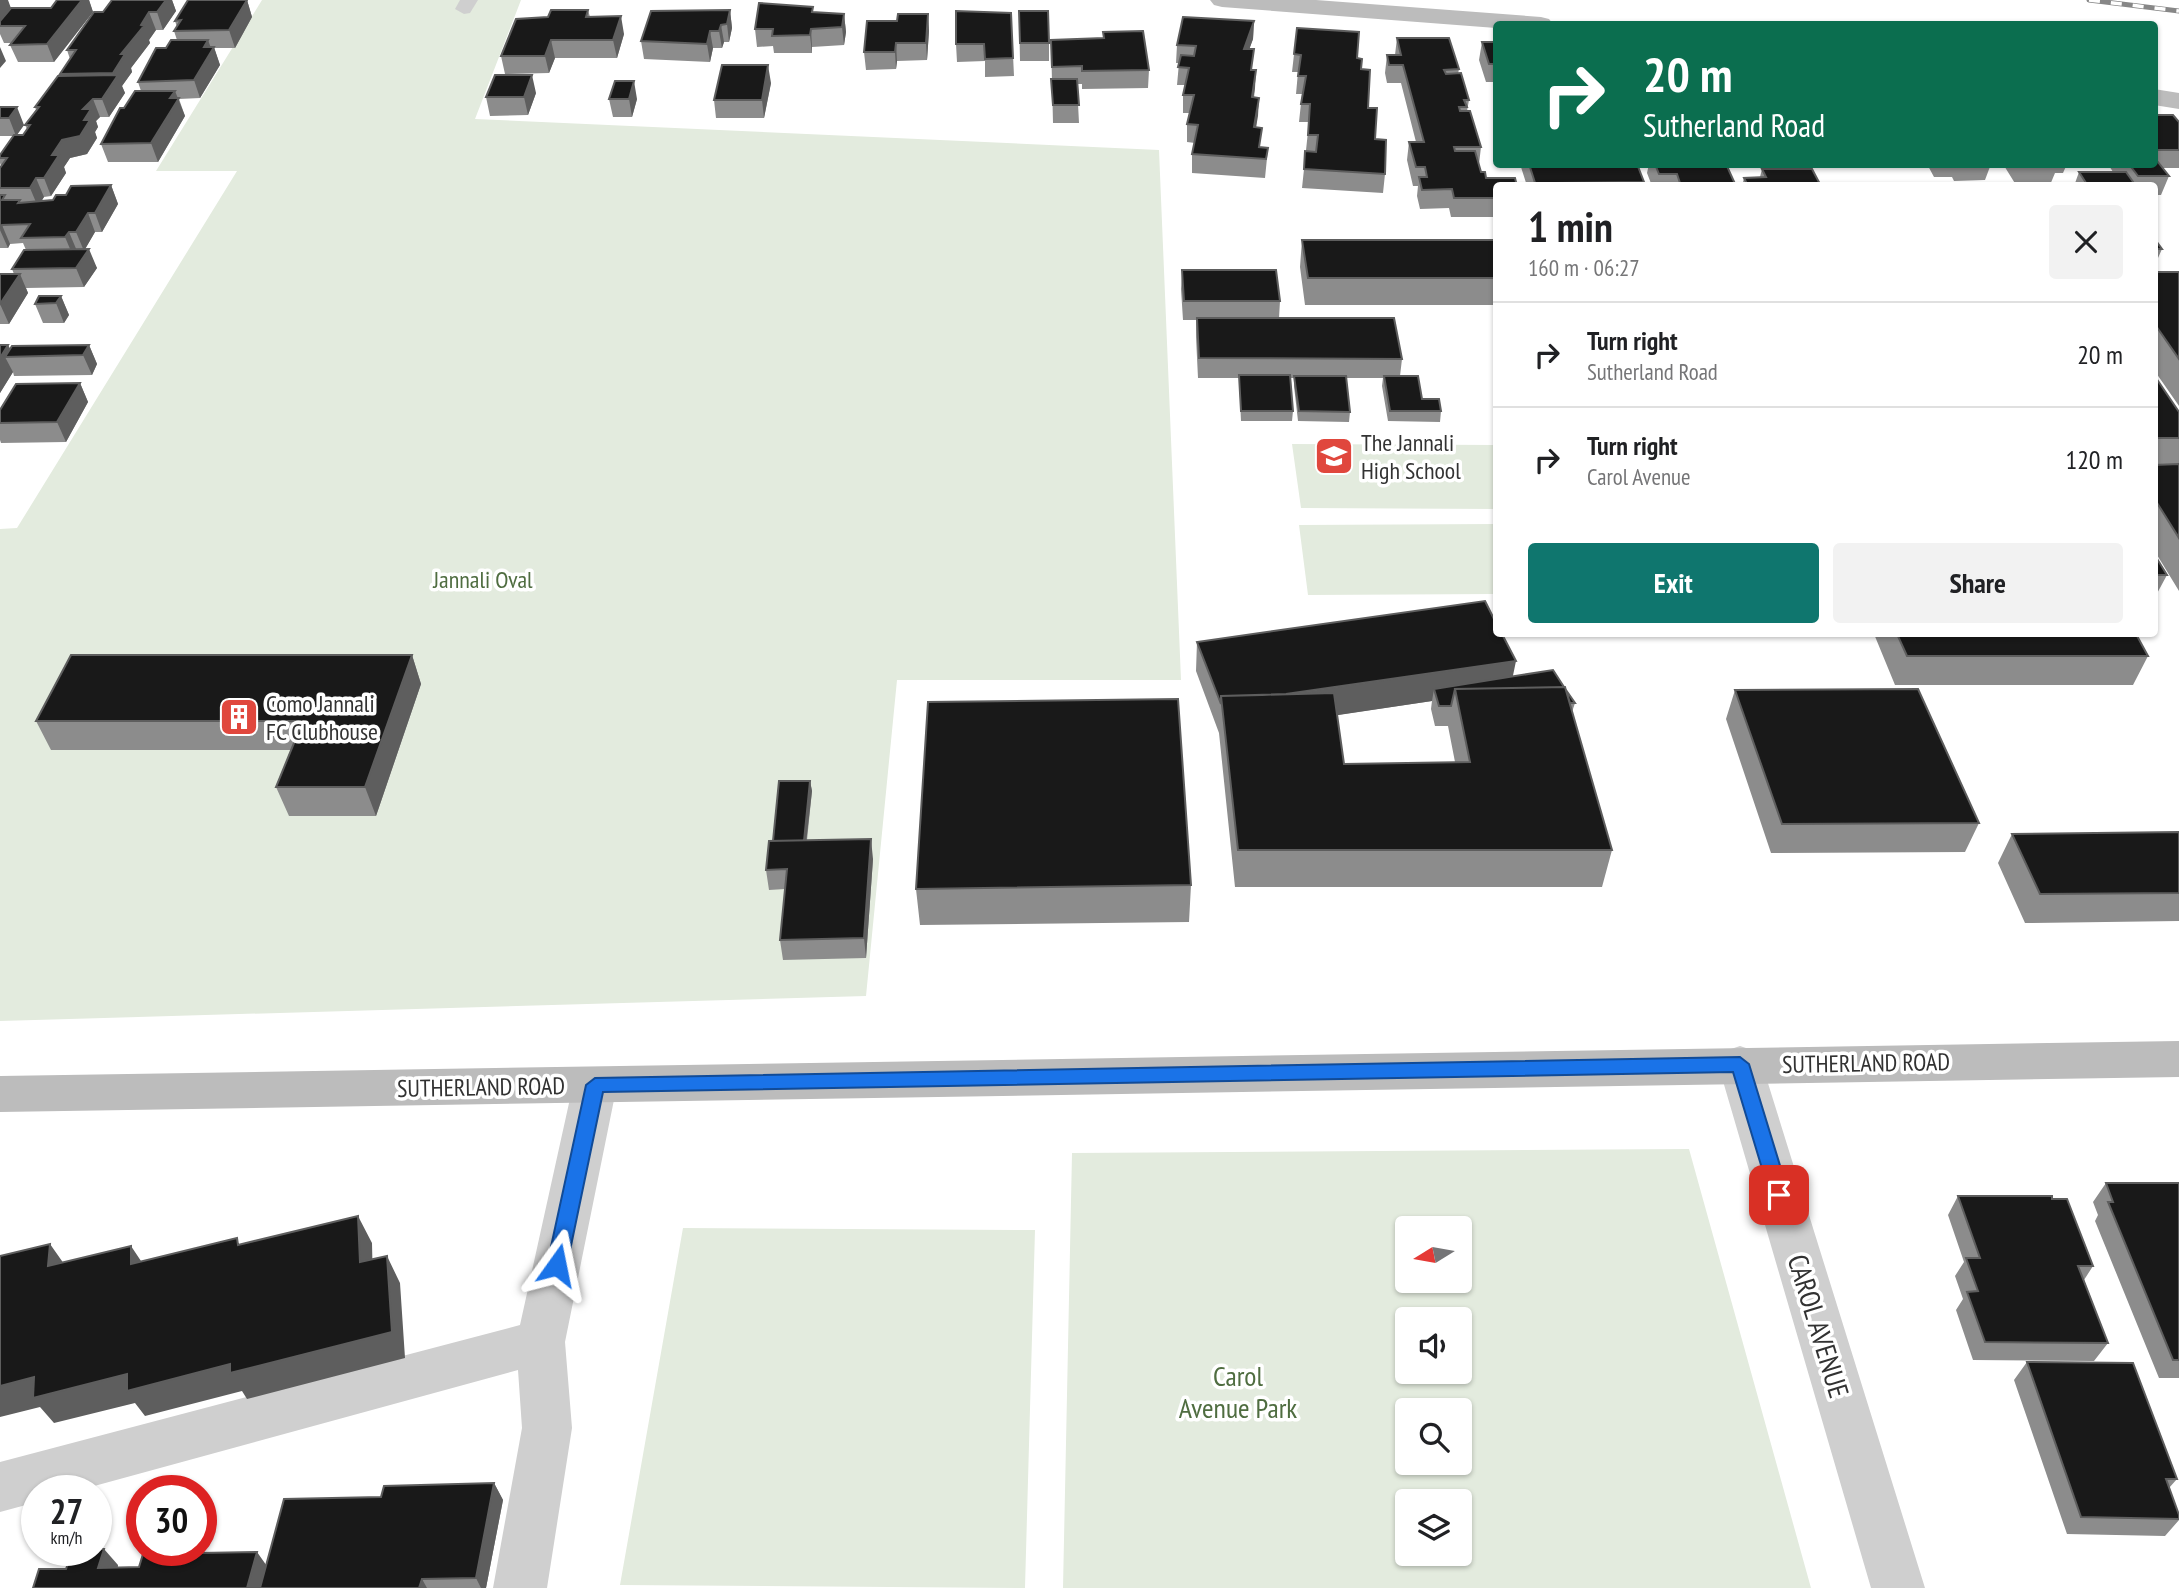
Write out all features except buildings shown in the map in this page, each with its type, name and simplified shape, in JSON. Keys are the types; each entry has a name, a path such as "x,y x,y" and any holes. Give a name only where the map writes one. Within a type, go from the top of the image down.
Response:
{"street":[{"path":"1222,0 1501,21"},
{"path":"2158,98 2179,101"},
{"name":"SUTHERLAND ROAD","path":"0,1094 2179,1059"},
{"name":"CAROL AVENUE","path":"1740,1064 1898,1588"},
{"path":"520,1588 547,1428 541,1342 595,1085"},
{"path":"0,1487 541,1342"}],"green space":[{"name":"Jannali Oval","path":"262,0 521,0 475,119 1159,150 1181,680 897,680 866,996 0,1021 0,529 17,528 237,171 156,171"},
{"path":"1292,444 1493,445 1493,509 1301,508"},
{"path":"1493,524 1493,594 1308,595 1299,525"},
{"name":"Carol Avenue Park","path":"1689,1149 1811,1588 1063,1588 1072,1153"},
{"path":"683,1228 1035,1230 1025,1588 620,1585"}],"railway":[{"path":"2089,0 2179,11"}],"place":[{"name":"The Jannali High School","path":"1334,456"},
{"name":"Como Jannali FC Clubhouse","path":"239,717"}],"route":[{"path":"557,1265 595,1085 1740,1064 1779,1195"}]}
